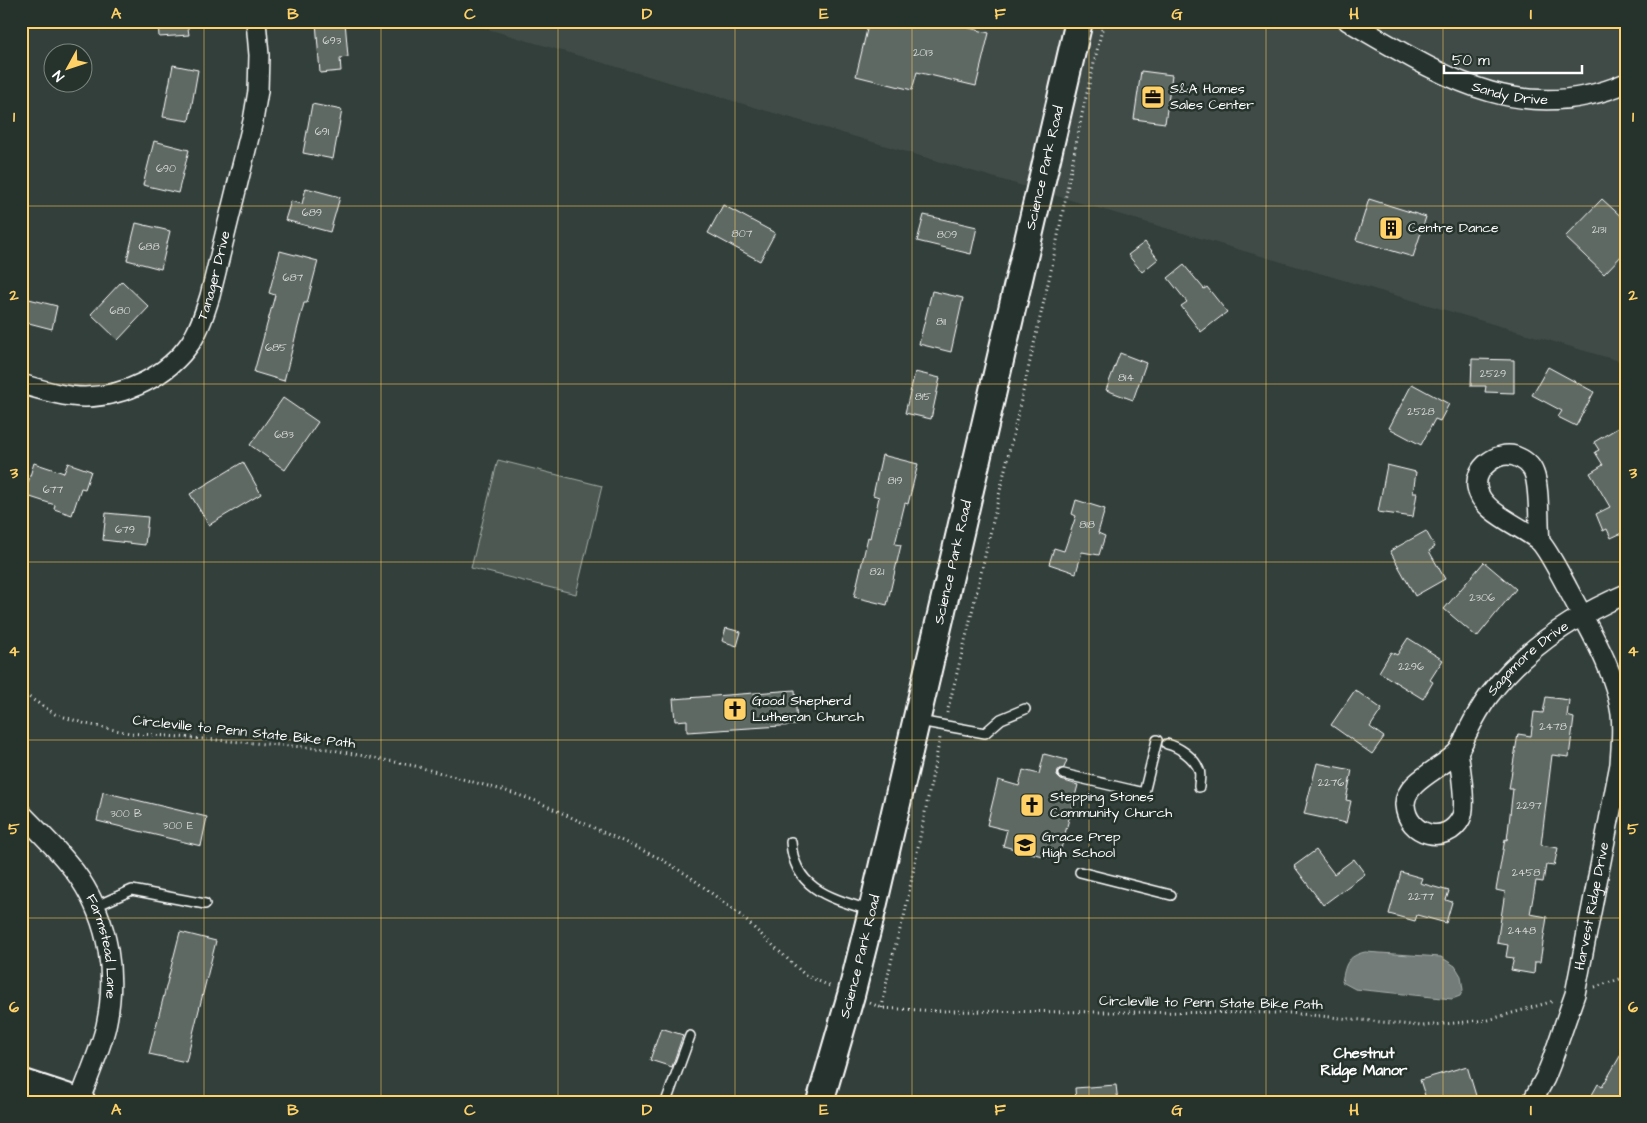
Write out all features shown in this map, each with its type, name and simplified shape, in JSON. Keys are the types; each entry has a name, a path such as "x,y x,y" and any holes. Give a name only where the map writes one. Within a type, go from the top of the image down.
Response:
{"main road":[{"name":"Science Park Road","path":"820,1102 851,995 872,911 1079,21"},
{"path":"21,1082 80,1101"}],"street":[{"name":"Tanager Drive","path":"21,384 68,395 84,397 108,395 133,388 155,376 175,360 190,342 202,322 210,296 253,121 258,91 259,64 256,21"},
{"name":"Sandy Drive","path":"1348,21 1428,67 1498,95 1538,101 1554,101 1595,94 1626,84"},
{"name":"Harvest Ridge Drive","path":"1532,1102 1551,1063 1575,994 1620,764 1622,740 1621,714 1609,669 1540,541 1534,472 1522,459 1513,456 1495,458 1488,462 1478,477 1476,487 1480,496 1486,505 1498,514 1540,541"},
{"name":"Sagamore Drive","path":"1458,751 1488,698 1506,675 1530,652 1558,630 1626,594"},
{"name":"Farmstead Lane","path":"21,813 63,857 80,880 94,907 106,940 111,968 111,998 105,1028 80,1101"}],"lane":[{"path":"916,720 985,733 1001,720 1025,709"},
{"path":"1063,774 1144,793 1157,740"},
{"path":"1167,744 1178,747 1199,770 1199,787"},
{"path":"791,842 796,869 812,887 841,902 872,911"},
{"path":"1080,872 1170,895"},
{"path":"94,907 132,890 204,904"},
{"path":"666,1102 690,1036"}],"path":[{"path":"882,1008 886,982 906,908 944,725 1052,266 1082,114 1104,21"},
{"name":"Circleville to Penn State Bike Path","path":"21,692 55,714 86,724 130,733 328,749 424,768 536,801 659,858 689,876 740,915 806,975 830,987"},
{"path":"1604,984 1626,977"},
{"name":"Circleville to Penn State Bike Path","path":"868,1002 882,1008 937,1011 1290,1013 1422,1026 1488,1020 1551,1001"}],"shaded area":[{"path":"474,21 1626,21 1626,363 474,25"},
{"path":"498,460 602,486 576,594 471,568"},
{"path":"1365,952 1441,957 1455,966 1461,976 1463,990 1460,996 1452,999 1355,989 1342,982 1344,971 1348,962 1354,956"}],"building":[{"path":"158,21 187,21 189,35 159,37"},
{"path":"345,21 348,57 340,58 341,71 320,73 316,22"},
{"path":"869,21 942,21 989,33 976,86 917,72 912,90 856,76"},
{"path":"173,65 198,70 189,121 163,117"},
{"name":"S&A Homes Sales Center","path":"1141,71 1172,75 1165,123 1134,119"},
{"path":"312,104 342,110 333,159 303,153"},
{"path":"154,141 189,150 178,193 143,185"},
{"path":"306,188 340,197 330,232 285,220 291,201 302,204"},
{"name":"Centre Dance","path":"1369,199 1426,217 1413,257 1356,240"},
{"path":"1602,199 1626,221 1626,251 1604,274 1565,237"},
{"path":"723,205 775,233 760,261 708,233"},
{"path":"924,215 977,227 971,254 917,241"},
{"path":"136,223 170,231 161,269 127,260"},
{"path":"1145,242 1158,259 1142,272 1128,255"},
{"path":"280,251 318,261 307,303 304,303 284,381 254,372 275,295 269,293"},
{"path":"1184,265 1204,289 1207,287 1227,312 1201,332 1181,306 1187,302 1168,278"},
{"path":"122,281 149,307 118,340 91,314"},
{"path":"932,291 963,298 951,352 919,344"},
{"path":"21,297 57,306 52,329 21,321"},
{"path":"1120,353 1146,363 1133,400 1106,390"},
{"path":"1472,359 1514,360 1514,393 1485,392 1486,386 1471,386"},
{"path":"1548,367 1594,392 1576,426 1558,417 1562,411 1532,395"},
{"path":"915,372 940,378 931,419 905,413"},
{"path":"1412,384 1449,404 1440,421 1435,419 1421,445 1389,428"},
{"path":"283,398 318,422 285,470 250,445"},
{"path":"1626,423 1626,535 1624,532 1611,538 1607,529 1603,531 1596,514 1610,507 1590,473 1603,465 1595,452 1599,450 1594,442"},
{"path":"882,455 918,464 908,504 905,503 895,544 901,545 887,605 854,597 879,497 873,495"},
{"path":"243,462 261,494 209,525 190,494"},
{"path":"34,463 64,473 68,463 91,471 85,489 81,488 72,515 54,509 55,505 24,495"},
{"path":"1387,465 1416,472 1413,493 1417,493 1413,517 1378,512"},
{"path":"1076,500 1105,509 1098,533 1105,536 1099,555 1082,552 1076,573 1049,564 1054,548 1064,551 1076,516 1072,514"},
{"path":"106,513 148,517 145,545 103,540"},
{"path":"1426,531 1435,547 1429,551 1445,579 1415,596 1390,551"},
{"path":"1484,562 1516,589 1477,637 1444,609"},
{"path":"726,628 741,632 737,646 722,641"},
{"path":"1408,638 1443,660 1430,680 1433,682 1423,699 1379,672 1391,652 1397,655"},
{"name":"Good Shepherd Lutheran Church","path":"795,690 797,725 687,732 687,720 675,721 673,699"},
{"path":"1355,690 1382,709 1370,727 1384,737 1372,754 1331,725"},
{"path":"1546,697 1569,700 1567,716 1574,718 1569,757 1552,755 1541,845 1558,848 1554,866 1546,865 1543,882 1536,881 1530,914 1547,917 1540,962 1535,962 1534,974 1511,970 1514,958 1506,957 1508,945 1497,943 1505,892 1496,890 1505,839 1507,840 1513,789 1509,789 1518,734 1531,736 1534,712 1543,713"},
{"name":"Stepping Stones Community Church","path":"1044,754 1067,760 1064,768 1058,770 1057,776 1061,780 1078,785 1058,860 1003,846 1007,830 987,825 998,780 1019,786 1023,770 1039,774"},
{"path":"1317,763 1352,770 1346,800 1351,801 1346,823 1304,814"},
{"path":"103,792 207,817 201,846 97,821"},
{"path":"1316,850 1334,874 1354,859 1365,874 1323,905 1294,866"},
{"path":"1401,872 1422,878 1420,883 1449,891 1446,900 1452,902 1446,923 1417,915 1415,921 1389,914"},
{"path":"180,932 216,941 186,1062 149,1054"},
{"path":"661,1028 683,1035 672,1067 650,1060"},
{"path":"1626,1046 1626,1102 1588,1102 1598,1084 1602,1087"},
{"path":"1467,1066 1477,1099 1467,1102 1427,1102 1420,1080"},
{"path":"1116,1085 1118,1102 1076,1102 1075,1088"}],"place":[{"name":"S&A Homes Sales Center","path":"1153,97"},
{"name":"Centre Dance","path":"1391,228"},
{"name":"Good Shepherd Lutheran Church","path":"735,709"},
{"name":"Stepping Stones Community Church","path":"1032,805"},
{"name":"Grace Prep High School","path":"1025,845"}],"district":[{"name":"Chestnut Ridge Manor","path":"1364,1062"}]}
